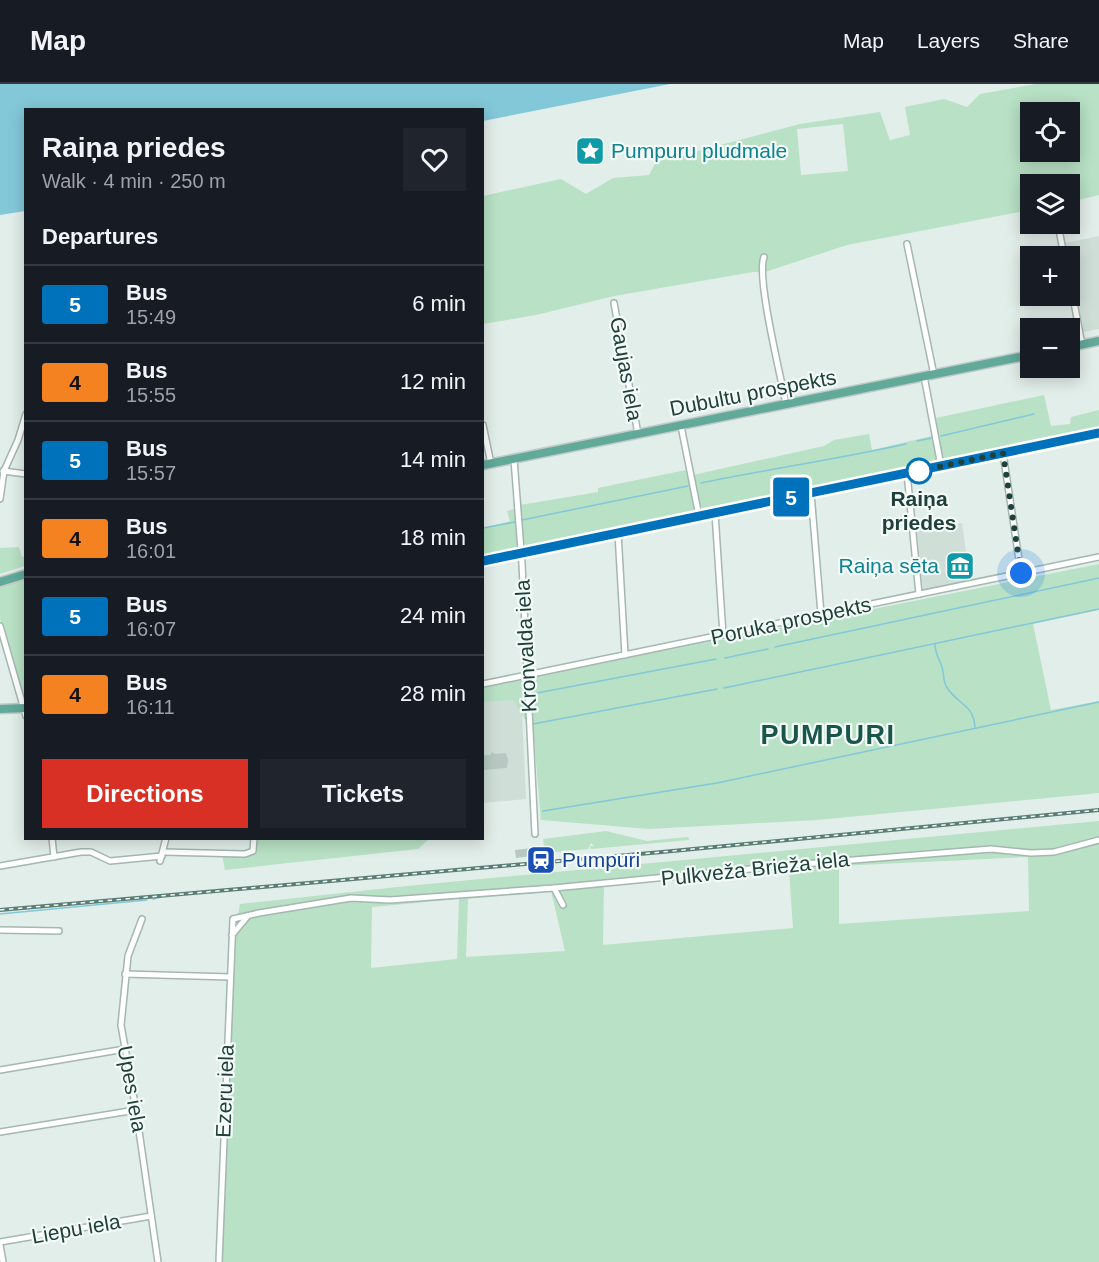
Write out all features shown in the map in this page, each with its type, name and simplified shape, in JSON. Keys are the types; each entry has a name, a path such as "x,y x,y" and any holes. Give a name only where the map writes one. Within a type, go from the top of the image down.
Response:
{"main road":[{"path":"1082,345 1099,341"},
{"name":"Dubultu prospekts","path":"487,464 1020,357"},
{"path":"484,561 1099,433"},
{"path":"0,582 24,575"},
{"path":"0,709 24,711"}],"street":[{"path":"907,244 934,375"},
{"path":"764,257 761,264 766,302 786,404"},
{"name":"Gaujas iela","path":"614,303 638,434"},
{"path":"1075,306 1082,345"},
{"path":"924,376 941,466"},
{"path":"0,499 2,470 18,440 24,420"},
{"path":"681,426 699,516"},
{"path":"484,435 487,464"},
{"path":"1003,453 1021,573"},
{"name":"Kronvalda iela","path":"514,459 528,675 535,834"},
{"path":"2,470 24,474"},
{"path":"907,473 919,594"},
{"path":"812,493 820,614"},
{"path":"715,513 723,635"},
{"path":"618,533 626,655"},
{"name":"Poruka prospekts","path":"484,684 1099,557"},
{"path":"0,626 24,708"},
{"path":"52,840 54,857"},
{"path":"162,856 166,840"},
{"path":"0,866 91,852 110,861 162,856 245,854 253,851 254,840"},
{"name":"Pulkveža Brieža iela","path":"233,919 351,898 390,900 555,888 791,865 992,849 1031,853 1054,852 1099,840"},
{"path":"555,888 563,905"},
{"path":"232,936 249,916"},
{"name":"Upes iela","path":"142,919 128,956 121,1024 158,1262"},
{"name":"Ezeru iela","path":"219,1262 233,919"},
{"path":"0,930 59,931"},
{"path":"125,974 230,977"},
{"path":"0,1070 125,1049"},
{"path":"0,1132 136,1110"},
{"name":"Liepu iela","path":"0,1243 151,1216"},
{"path":"0,1243 3,1262"}],"shaded area":[{"path":"1099,236 1099,329 1083,332 1078,306 1080,306 1080,246 1066,246 1065,243"},
{"name":"Raiņa sēta","path":"962,523 970,581 923,590 917,531"},
{"path":"521,689 526,799 484,803 484,690"}],"green space":[{"path":"1036,84 1099,84 1099,195 1080,200 1080,174 1020,174 1020,212 847,245 765,272 753,272 614,296 536,315 484,324 484,196 561,179 586,194 613,178 649,175 656,162 800,124 880,112 890,140 910,135 905,107 944,99 967,107 980,94","holes":["843,124 848,171 801,175 797,129"]},
{"path":"1044,395 1051,426 1070,424 1071,417 1099,410 1099,430 943,460 936,418"},
{"path":"869,434 872,450 932,436 936,464 706,512 699,504 693,475 824,446 834,440"},
{"path":"686,470 694,506 693,514 530,548 523,542 520,505 598,492 598,488"},
{"path":"514,509 518,548 484,558 484,528 510,521 507,511"},
{"path":"19,547 22,557 24,556 24,566 0,574 0,548"},
{"path":"1099,564 1099,610 1033,624 1051,710 1099,701 1099,793 817,820 649,829 541,820 533,727 529,725 527,743 526,721 513,700 484,702 484,687"},
{"path":"24,577 24,699 0,619 0,586"},
{"path":"1099,821 1099,1262 222,1262 233,943 240,904 407,886","holes":["1028,857 1029,911 839,924 839,866","789,869 793,928 603,945 604,886","551,891 565,951 466,957 468,899","459,899 457,959 371,968 372,907"]},
{"path":"606,831 647,841 688,837 689,840 591,849 590,846 594,846 591,843 588,849 545,853 543,839"},
{"path":"254,840 428,840 418,849 225,870 222,854 253,851"}],"water":[{"path":"0,84 670,84 484,121 484,108 24,108 24,211 0,215"}],"building":[{"path":"492,752 506,753 507,768 484,770 484,755 490,755"},
{"name":"Pumpuri","path":"541,847 542,855 516,858 515,850"}],"waterway":[{"path":"941,436 1034,414"},
{"path":"917,441 932,438"},
{"path":"701,483 906,444"},
{"path":"522,520 688,486"},
{"path":"484,528 515,522"},
{"path":"775,647 1099,578"},
{"path":"724,688 1099,609"},
{"path":"935,644 946,686 968,708 974,719 975,727"},
{"path":"725,658 768,649"},
{"path":"537,693 716,659"},
{"path":"533,724 717,689"},
{"path":"543,811 717,783 1099,702"},
{"path":"153,899 161,897"},
{"path":"0,914 147,900"}],"railway":[{"path":"0,910 662,852 1099,810"}],"bus line":[{"name":"5","path":"484,561 1099,433"}],"place":[{"name":"Pumpuru pludmale","path":"590,151"},
{"name":"Raiņa priedes","path":"919,471"},
{"name":"Raiņa sēta","path":"960,566"},
{"name":"Pumpuri","path":"541,860"}],"district":[{"name":"PUMPURI","path":"828,735"}],"route":[{"path":"919,471 1003,453 1021,573"}]}
